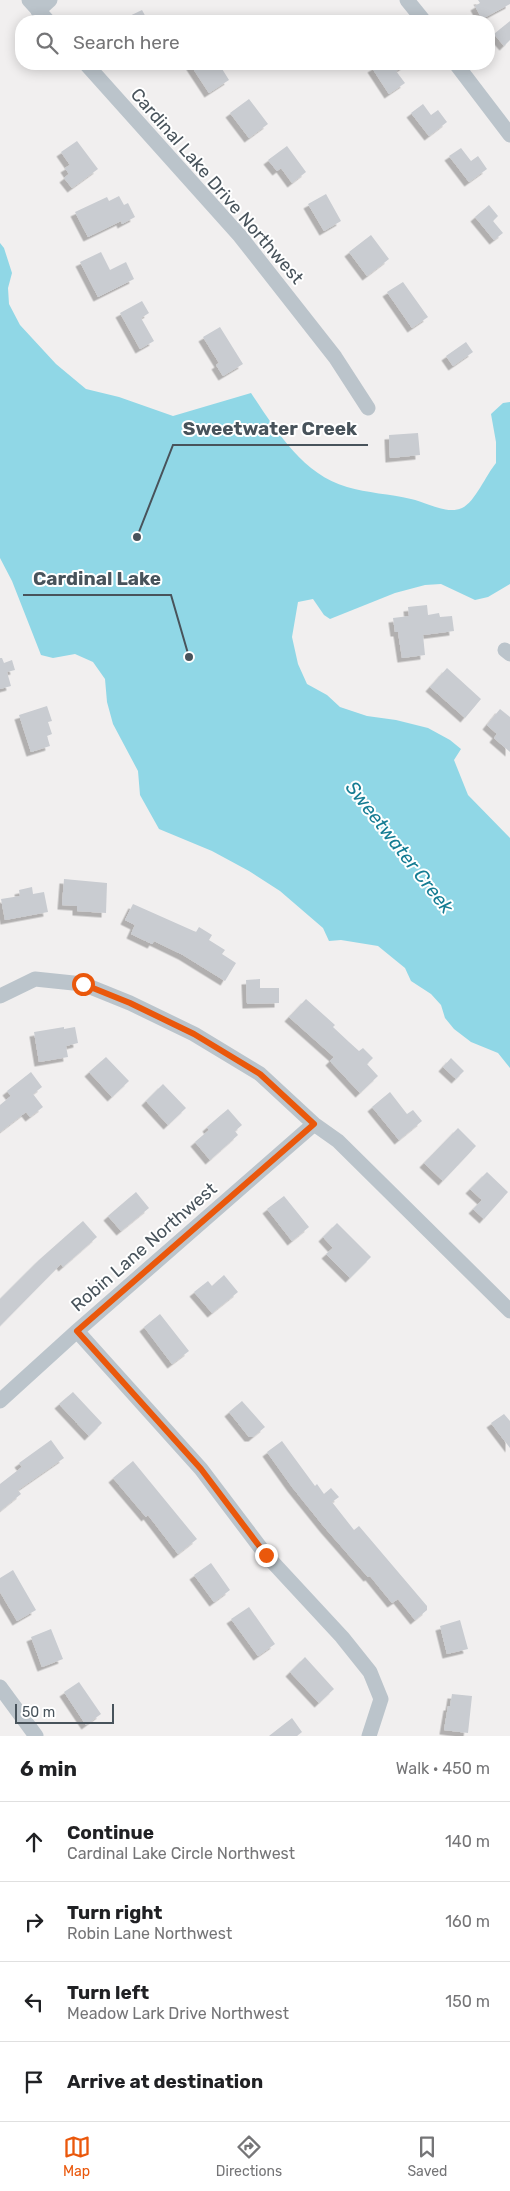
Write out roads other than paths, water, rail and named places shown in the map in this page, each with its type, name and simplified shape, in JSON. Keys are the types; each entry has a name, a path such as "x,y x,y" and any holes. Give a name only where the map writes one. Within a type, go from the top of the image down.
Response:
{"street":[{"path":"38,11 50,0"},
{"path":"407,0 419,15"},
{"name":"Cardinal Lake Drive Northwest","path":"91,70 240,236 335,357 368,408"},
{"path":"461,70 510,135"},
{"path":"0,996 35,979 83,984 194,1034 260,1074 314,1124 338,1141 510,1311"},
{"name":"Robin Lane Northwest","path":"0,1401 77,1331 314,1124"},
{"path":"77,1331 201,1469 266,1555 342,1637 370,1672 381,1699 369,1736"},
{"path":"0,1687 36,1736"}],"water":[{"path":"0,243 4,248 12,273 8,288 9,304 20,325 56,364 86,389 119,397 173,416 251,393 280,436 303,461 331,481 347,487 411,499 443,509 456,510 462,508 476,494 496,463 496,442 491,414 503,403 510,402 510,584 488,597 475,600 441,584 425,585 395,593 330,619 324,615 313,599 298,602 292,637 298,664 307,684 327,695 340,707 367,716 396,720 428,728 450,740 461,749 454,760 468,795 510,838 510,1068 498,1053 471,1042 454,1029 445,1018 441,1005 431,994 411,981 405,968 378,946 341,940 329,941 323,928 280,891 249,871 212,851 159,829 140,795 138,771 113,724 107,702 105,679 93,662 75,654 53,658 41,655 12,581 0,558"}],"place":[{"name":"Sweetwater Creek","path":"137,537"},
{"name":"Cardinal Lake","path":"189,657"}]}
